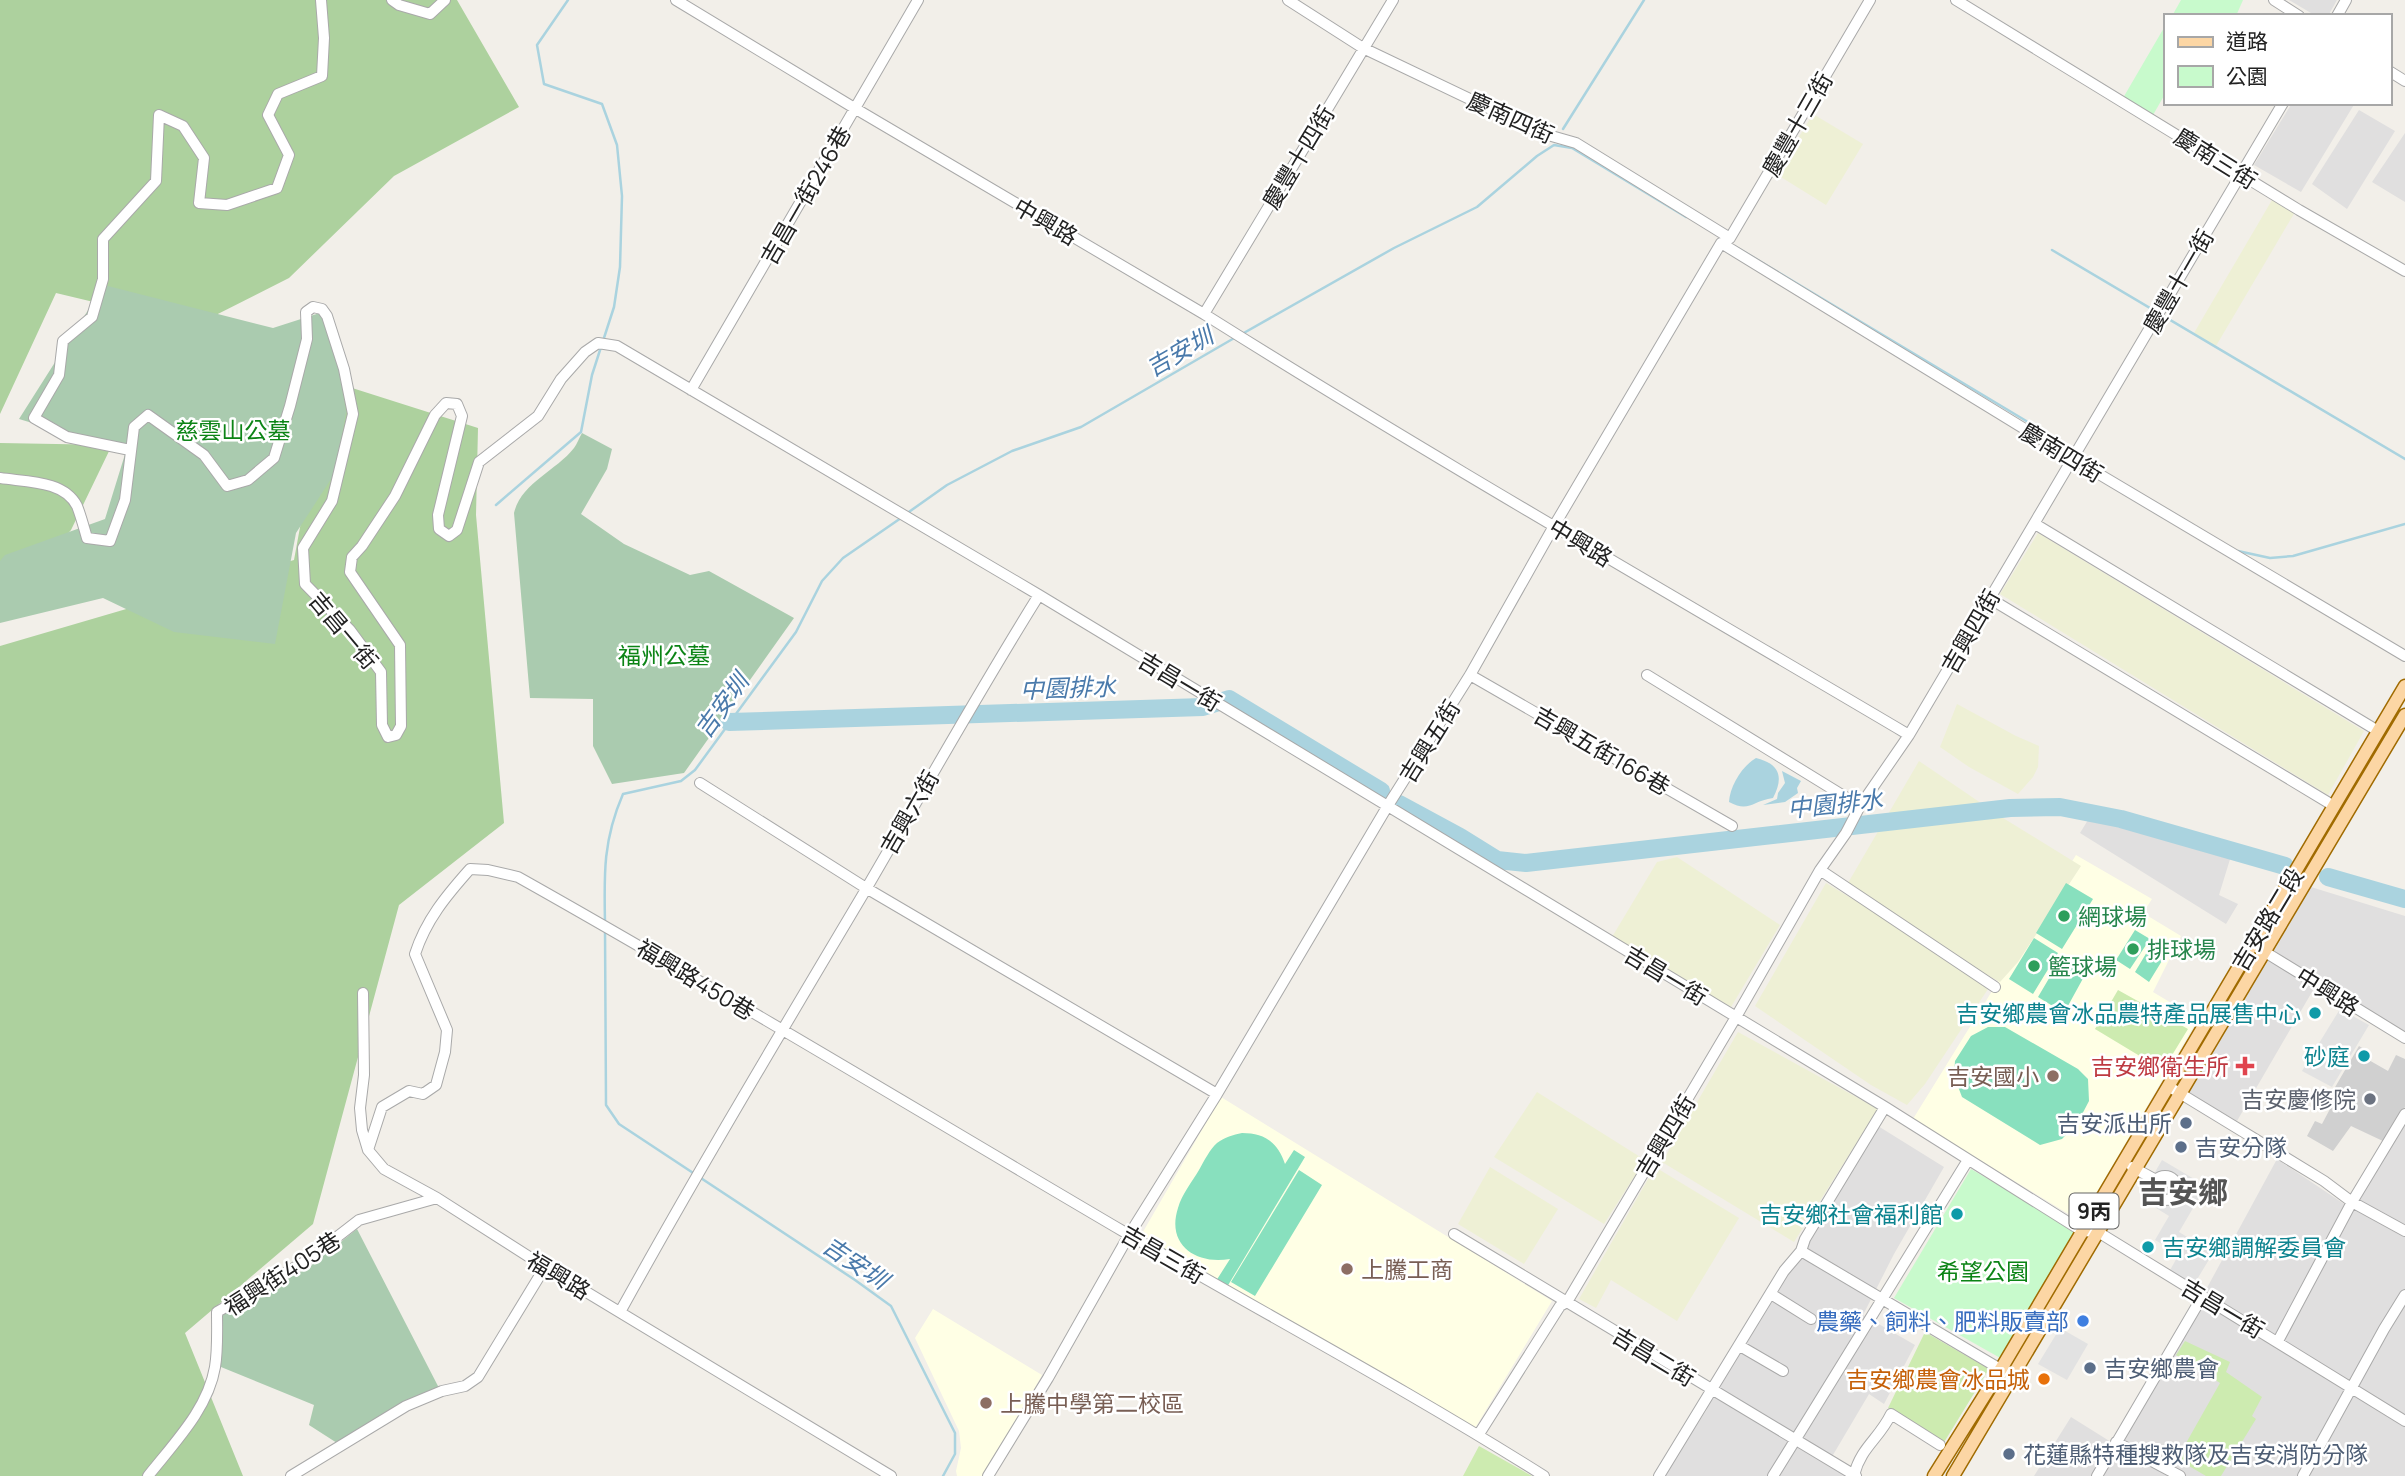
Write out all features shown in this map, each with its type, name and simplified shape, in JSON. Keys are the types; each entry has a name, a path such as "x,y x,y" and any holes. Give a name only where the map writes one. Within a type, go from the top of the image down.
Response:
{"main road":[{"name":"吉安路二段","path":"1934,1476 2001,1369 2405,686"},
{"name":"吉安路二段","path":"1953,1476 2405,715"}],"street":[{"path":"130,450 67,437 34,418 59,375 63,341 92,317 103,279 103,239 156,181 159,114 183,126 204,158 199,203 227,205 276,188 289,155 268,114 278,94 322,76 324,38 321,0"},
{"path":"392,0 399,5 430,14 444,0"},
{"name":"中興路","path":"676,0 1554,526 1909,735"},
{"name":"吉昌一街246巷","path":"691,390 918,0"},
{"name":"慶南四街","path":"1288,0 1363,48 1541,133 1576,143 1726,241 2072,458 2405,656"},
{"name":"慶豐十四街","path":"1204,314 1393,0"},
{"name":"慶豐十三街","path":"1726,241 1870,0"},
{"name":"慶南三街","path":"1956,0 2241,172 2298,210 2405,271"},
{"path":"2274,0 2296,14"},
{"name":"慶豐十一街","path":"2072,458 2282,105"},
{"name":"吉興五街","path":"988,1476 1048,1378 1129,1235 1470,674 1554,526 1726,241"},
{"name":"吉昌一街","path":"0,478 45,484 67,493 77,506 87,538 110,541 125,500 134,427 148,415 204,455 227,486 248,480 274,458 307,339 306,312 313,307 322,309 327,316 344,369 354,414 332,501 303,548 305,584 350,630 381,672 382,725 388,737 396,736 401,726 400,645 350,572 352,557 395,496 435,415 446,403 457,404 462,416 438,515 439,529 449,537 457,530 480,462 538,416 561,379 585,352 598,342 617,346 925,527 1885,1107 2082,1231 2098,1232 2405,1421"},
{"name":"吉興四街","path":"1479,1434 1560,1306 1567,1303 1820,870 1909,735 2072,458"},
{"path":"2035,524 2378,731"},
{"name":"吉興六街","path":"621,1312 691,1183 976,696 1039,596"},
{"path":"1989,598 2334,806"},
{"name":"吉興五街166巷","path":"1470,674 1732,826"},
{"path":"1647,675 1862,804"},
{"path":"700,783 866,888 1217,1094"},
{"name":"福興路450巷","path":"368,1150 382,1107 409,1091 422,1094 436,1085 447,1030 415,954 425,927 441,902 470,869 518,877 611,927 782,1030"},
{"path":"1820,870 1995,987"},
{"name":"中興路","path":"2252,944 2405,1038"},
{"path":"363,993 364,1075 360,1108 362,1130 368,1150"},
{"name":"吉昌三街","path":"782,1030 1129,1235 1479,1434 1544,1476"},
{"path":"2168,1086 2324,1181 2352,1202 2405,1231"},
{"path":"1659,1476 1784,1271 1801,1251 1805,1239 1885,1107"},
{"path":"2278,1341 2352,1202 2405,1114"},
{"name":"福興路","path":"368,1150 384,1169 438,1199 545,1267 891,1476"},
{"path":"1773,1476 1968,1160"},
{"path":"2123,1163 2156,1180"},
{"name":"福興街405巷","path":"148,1476 190,1423 206,1395 216,1363 217,1312 306,1261 359,1220 438,1199"},
{"name":"吉昌二街","path":"1454,1234 1855,1476"},
{"path":"1801,1251 2013,1377"},
{"path":"291,1476 406,1406 442,1391 471,1383 478,1377 545,1267"},
{"path":"1771,1294 1811,1319"},
{"path":"2303,1476 2405,1295"},
{"path":"2097,1476 2202,1297"},
{"path":"1740,1346 1783,1371"},
{"path":"1855,1476 1857,1461 1866,1446 1882,1432 1891,1414 1940,1445"},
{"path":"2116,1442 2180,1476"}],"shaded area":[{"path":"2289,0 2337,0 2329,14 2313,14"},
{"path":"2291,105 2354,105 2301,192 2254,165"},
{"path":"2359,110 2395,131 2347,209 2312,184"},
{"path":"1813,114 1863,144 1826,205 1776,174"},
{"path":"2405,133 2405,202 2372,182"},
{"path":"2272,200 2295,212 2216,346 2194,333"},
{"path":"2038,533 2364,731 2328,795 2000,594"},
{"path":"1957,704 2039,746 2038,767 2018,794 1969,767 1940,747"},
{"path":"1919,761 2003,818 2081,866 2018,962 2000,982 1964,963 1848,883"},
{"path":"2091,815 2160,832 2231,856 2219,895 2238,904 2226,924 2080,833"},
{"name":"吉安國小","path":"2076,855 2152,899 2143,913 2181,936 2153,992 2198,1019 2080,1221 1913,1119"},
{"path":"1677,857 1780,925 1731,1007 1612,937 1657,862"},
{"path":"1826,883 1924,942 1988,989 1925,1084 1907,1105 1871,1085 1755,1006"},
{"path":"2311,887 2405,916 2405,1033 2316,985 2237,1121 2187,1092"},
{"path":"2340,1009 2369,1025 2332,1087 2302,1071"},
{"path":"1738,1032 1878,1109 1794,1242 1662,1162"},
{"name":"吉安慶修院","path":"2359,1046 2370,1053 2367,1059 2388,1071 2396,1055 2405,1059 2405,1107 2385,1142 2351,1126 2333,1151 2307,1136 2315,1121 2322,1124 2339,1092 2334,1089"},
{"path":"1537,1092 1645,1160 1604,1224 1494,1157"},
{"name":"上騰工商","path":"1221,1097 1552,1301 1472,1433 1140,1237"},
{"path":"2405,1119 2405,1476 2034,1476 2071,1417 2111,1442 2202,1297 2277,1159 2353,1210"},
{"path":"1878,1126 1944,1167 1863,1315 1915,1345 1884,1404 1869,1394 1830,1460 1856,1476 1662,1476 1706,1411 1713,1391"},
{"path":"2162,1160 2206,1186 2179,1232 2213,1253 2193,1286 2169,1272 2179,1254 2155,1240 2169,1216 2140,1198"},
{"path":"1490,1167 1558,1209 1524,1264 1458,1224"},
{"path":"1655,1167 1739,1218 1677,1321 1611,1280 1596,1308 1579,1299"},
{"name":"上騰中學第二校區","path":"933,1309 1042,1375 985,1476 957,1476 961,1448 959,1431 915,1338"},
{"path":"2060,1328 2088,1344 2067,1380 2038,1364"}],"green space":[{"path":"0,0 457,0 519,107 394,176 289,278 194,326 56,293 0,414"},
{"path":"2181,0 2243,0 2237,14 2173,14"},
{"path":"2164,28 2164,96 2153,115 2123,98"},
{"name":"慈雲山公墓","path":"104,285 273,328 329,310 346,412 335,473 296,533 275,644 174,632 103,598 0,623 0,561 5,555 105,519 126,451 19,419"},
{"path":"327,380 478,428 476,515 504,823 399,905 313,1224 185,1333 243,1476 0,1476 0,646 294,560"},
{"name":"福州公墓","path":"582,433 612,449 607,469 581,514 624,544 690,575 709,571 794,618 684,773 612,784 593,746 593,699 530,698 514,513 524,493 567,456"},
{"path":"0,443 112,445 71,530 0,608"},
{"name":"網球場","path":"2066,883 2093,899 2062,949 2036,933"},
{"name":"排球場","path":"2135,930 2150,939 2130,969 2116,960"},
{"name":"籃球場","path":"2034,938 2058,953 2033,994 2009,979"},
{"name":"排球場","path":"2153,942 2168,951 2149,982 2135,972"},
{"path":"2061,958 2086,973 2064,1013 2038,997"},
{"path":"2118,990 2188,1029 2163,1070 2095,1029"},
{"path":"1988,1027 2005,1027 2078,1069 2088,1079 2089,1101 2078,1122 2062,1139 2040,1145 1962,1097 1954,1076 1955,1061 1971,1036"},
{"path":"1242,1133 1269,1140 1285,1164 1294,1150 1305,1157 1227,1287 1216,1281 1230,1259 1206,1259 1187,1250 1180,1242 1175,1221 1182,1198 1212,1148 1223,1139"},
{"name":"希望公園","path":"1971,1169 2078,1232 2002,1359 1894,1298"},
{"path":"1299,1170 1322,1185 1255,1296 1231,1282"},
{"path":"357,1229 439,1388 337,1443 309,1425 314,1405 221,1367 220,1330 225,1311 308,1268"},
{"path":"1925,1332 1989,1369 1943,1444 1888,1408"},
{"path":"2185,1341 2230,1362 2226,1372 2262,1397 2252,1416 2256,1419 2221,1476 2206,1476 2177,1459 2220,1383 2176,1355"},
{"path":"1479,1446 1532,1476 1463,1476"}],"water":[{"path":"1756,758 1770,764 1778,772 1778,784 1773,798 1746,806 1729,802 1738,777"},
{"path":"1782,771 1801,781 1797,788 1798,793 1785,802 1763,805 1777,799 1785,783"}],"waterway":[{"path":"568,0 537,45 544,84 602,104 617,145 622,196 620,267 614,307 603,341"},
{"path":"1563,129 1644,0"},
{"name":"吉安圳","path":"1242,334 1394,248 1477,207 1554,145 1572,148 1686,217"},
{"path":"1736,247 2073,449"},
{"path":"2052,250 2405,459"},
{"name":"吉安圳","path":"906,514 947,485 1012,451 1081,427 1236,337"},
{"path":"496,505 581,432 592,375 601,347"},
{"name":"吉安圳","path":"605,923 608,842 623,794 681,781 695,770 796,632 822,581 843,558 901,518"},
{"path":"2238,551 2270,558 2293,556 2405,524"},
{"name":"中園排水","path":"729,722 1203,707 1229,699 1381,791"},
{"name":"中園排水","path":"1399,804 1497,860 1526,863 2010,808 2060,807 2121,819 2285,866"},
{"name":"中園排水","path":"2328,877 2405,899"},
{"name":"吉安圳","path":"605,929 606,1105 619,1124 891,1306 955,1433 955,1454 943,1476"}],"place":[{"name":"網球場","path":"2064,916"},
{"name":"排球場","path":"2133,949"},
{"name":"籃球場","path":"2034,966"},
{"name":"吉安鄉農會冰品農特產品展售中心","path":"2315,1013"},
{"name":"砂庭","path":"2364,1056"},
{"name":"吉安鄉衛生所","path":"2245,1066"},
{"name":"吉安國小","path":"2053,1076"},
{"name":"吉安慶修院","path":"2370,1099"},
{"name":"吉安派出所","path":"2186,1123"},
{"name":"吉安分隊","path":"2181,1147"},
{"name":"吉安鄉社會福利館","path":"1957,1214"},
{"name":"吉安鄉調解委員會","path":"2148,1247"},
{"name":"上騰工商","path":"1347,1269"},
{"name":"農藥、飼料、肥料販賣部","path":"2083,1321"},
{"name":"吉安鄉農會","path":"2090,1368"},
{"name":"吉安鄉農會冰品城","path":"2044,1379"},
{"name":"上騰中學第二校區","path":"986,1403"},
{"name":"花蓮縣特種搜救隊及吉安消防分隊","path":"2009,1454"}],"district":[{"name":"吉安鄉","path":"2183,1191"}]}
